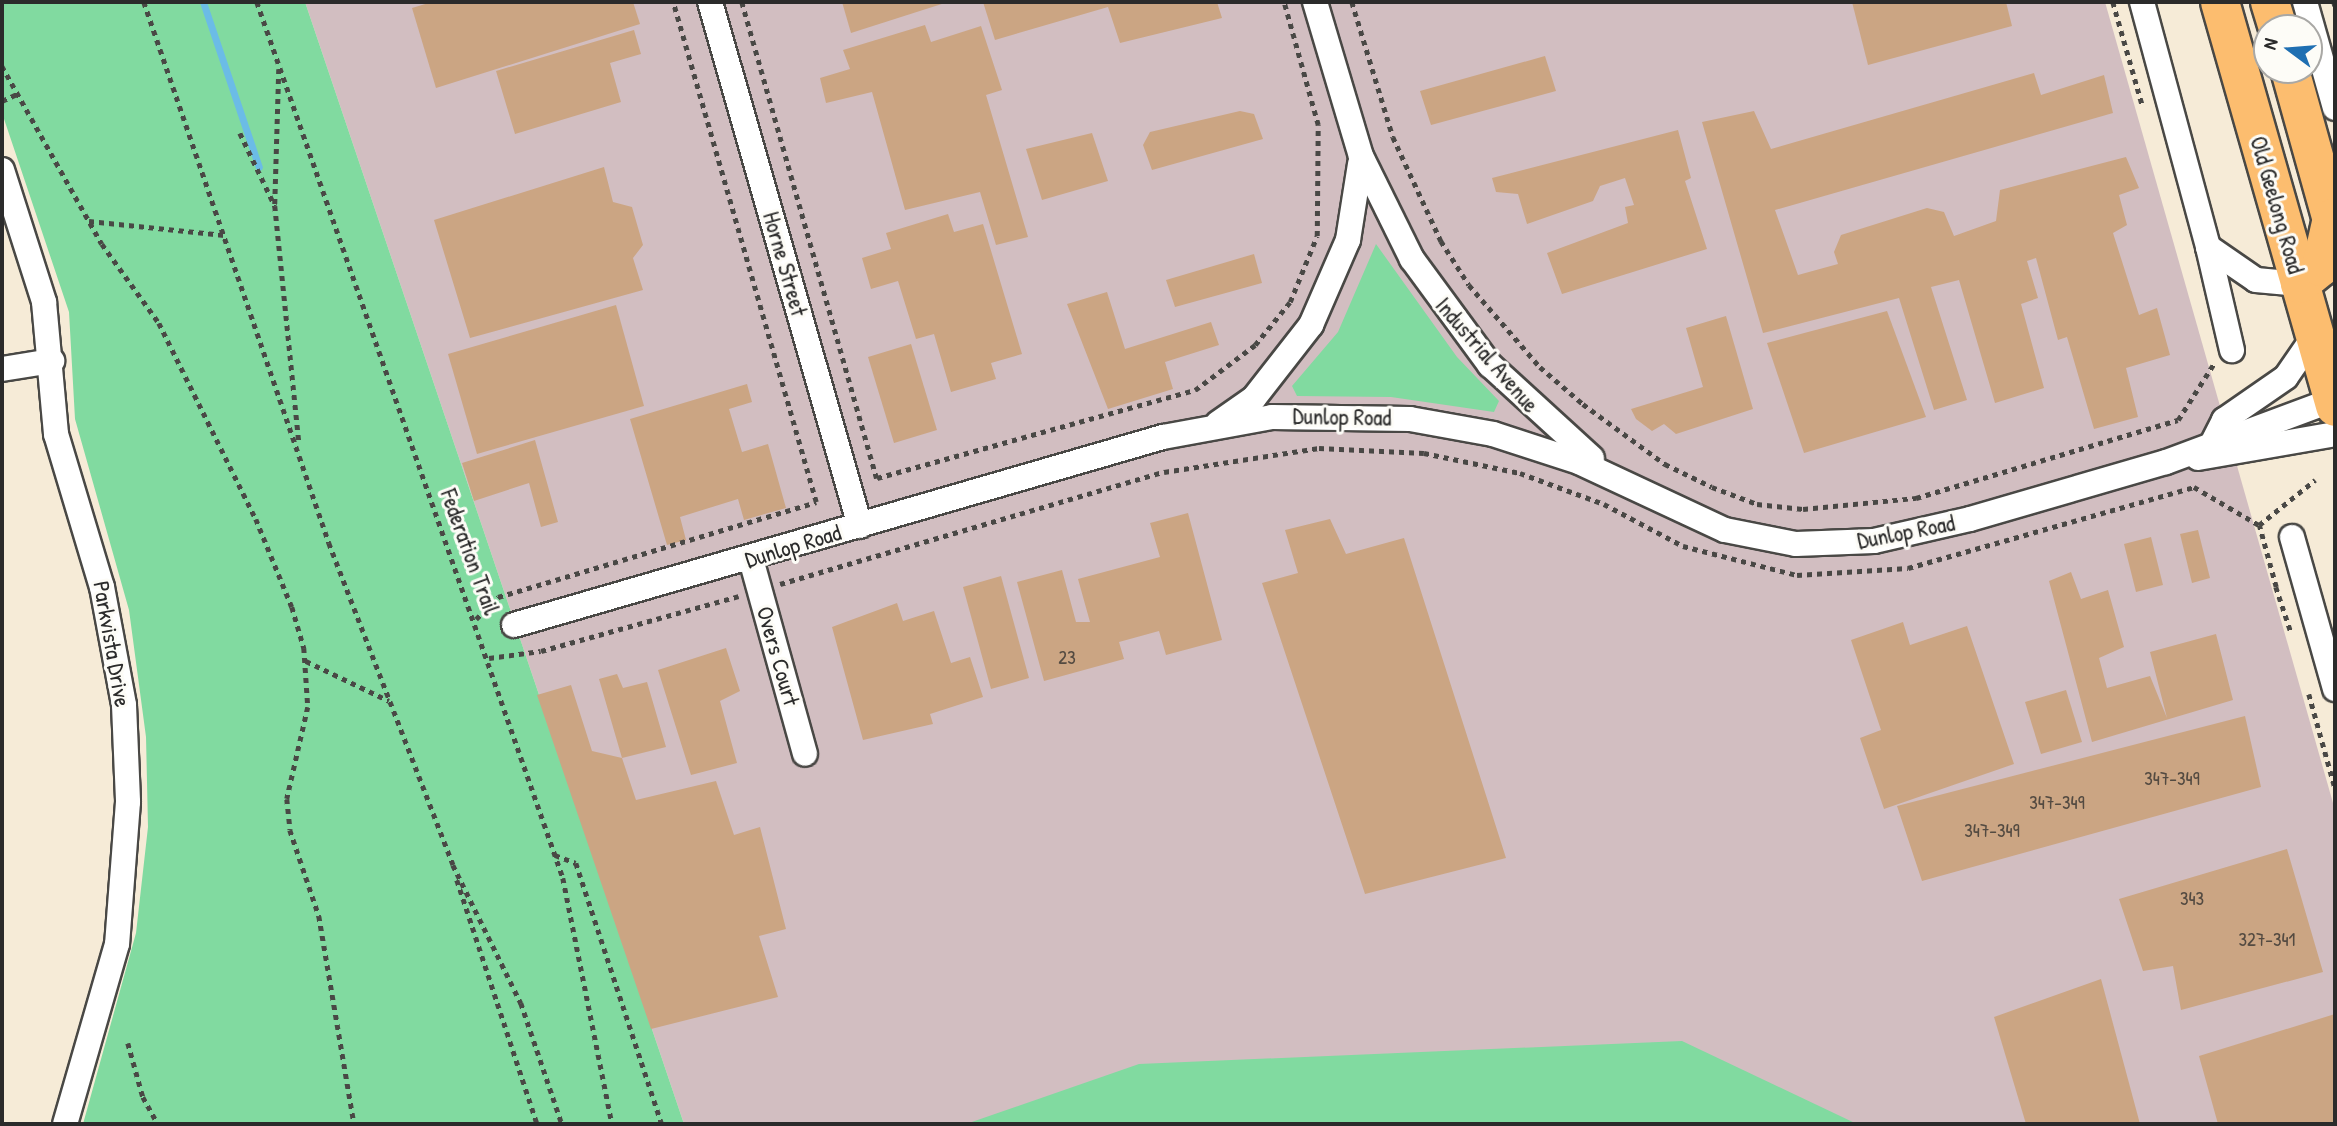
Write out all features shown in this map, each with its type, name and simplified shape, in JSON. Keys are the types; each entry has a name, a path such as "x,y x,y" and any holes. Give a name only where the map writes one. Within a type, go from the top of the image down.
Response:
{"main road":[{"name":"Old Geelong Road","path":"2220,2 2335,410"},
{"path":"2300,284 2321,267 2333,224 2321,118 2311,84"}],"street":[{"name":"Horne Street","path":"710,2 860,526"},
{"name":"Industrial Avenue","path":"1315,2 1361,156 1381,205 1465,336 1553,429 1630,485"},
{"path":"2142,2 2208,247 2225,353"},
{"name":"Industrial Avenue","path":"1215,425 1254,398 1322,304 1348,240 1361,156"},
{"name":"Parkvista Drive","path":"2,170 44,302 60,451 88,535 118,659 128,802 117,944 65,1124"},
{"path":"2208,247 2256,279 2300,284"},
{"path":"2213,442 2224,420 2286,377 2315,335"},
{"path":"2,369 52,361"},
{"name":"Dunlop Road","path":"2177,461 2213,442 2335,410"},
{"name":"Dunlop Road","path":"514,625 1215,425 1296,416 1448,424 1544,448 1725,530 1775,543 1831,543 1911,535 2177,461 2335,410"},
{"path":"2292,537 2335,689"},
{"name":"Overs Court","path":"751,559 805,754"}],"path":[{"path":"144,2 300,456 453,865 537,1124"},
{"name":"Federation Trail","path":"257,2 476,619 555,855 574,920 612,1124"},
{"path":"476,619 498,597 816,502 673,2"},
{"path":"742,2 877,478 1195,390 1255,345 1290,302 1317,236 1318,125 1284,2"},
{"path":"1352,2 1393,137 1441,241 1469,285 1540,367 1583,404 1665,464 1712,487 1757,504 1803,509 1916,498 2178,420 2225,353"},
{"path":"2,66 89,221 159,323 250,507 292,607 306,662 308,707 287,799 290,830 319,916 354,1124"},
{"path":"279,66 275,206 300,456"},
{"path":"2,101 18,94"},
{"path":"240,133 275,206"},
{"path":"89,221 224,235"},
{"path":"489,658 528,654 760,591 1164,472 1319,448 1424,453 1520,473 1604,504 1683,546 1797,575 1908,568 2194,487"},
{"path":"2177,461 2194,487 2259,525"},
{"path":"306,662 390,701"},
{"path":"555,855 576,863 662,1124"},
{"path":"453,865 522,1003 562,1124"},
{"path":"128,1043 143,1097 158,1124"}],"shaded area":[{"path":"305,2 2105,2 2335,810 2335,1124 684,1124"}],"green space":[{"path":"2,2 305,2 684,1124 83,1124 136,933 148,827 146,737 129,610 75,419 69,312 2,113"},
{"path":"1376,244 1457,357 1499,401 1494,412 1391,397 1297,396 1292,386 1338,332"},
{"path":"1682,1041 1857,1124 966,1124 1139,1064"}],"building":[{"path":"432,2 633,2 640,24 436,88 412,8"},
{"path":"842,2 948,2 851,33"},
{"path":"983,2 1217,2 1222,18 1120,43 1108,7 995,40"},
{"path":"1852,2 2006,2 2012,26 1868,65"},
{"path":"925,25 931,42 981,26 1002,90 986,95 1028,237 996,245 980,192 905,210 872,92 826,103 820,78 850,69 843,50"},
{"path":"634,30 641,54 610,63 621,102 515,134 496,71"},
{"path":"1545,56 1556,91 1431,125 1420,91"},
{"path":"2034,73 2041,95 2104,75 2113,113 1775,210 1798,275 1838,264 1834,252 1841,235 1927,208 1944,212 1954,236 1996,221 2000,190 2126,157 2139,188 2119,195 2127,225 2113,233 2139,315 2157,308 2170,355 2126,368 2138,417 2094,429 2067,337 2058,340 2036,258 2027,261 2038,298 2021,304 2044,388 1995,403 1959,280 1931,287 1967,400 1934,410 1899,298 1763,333 1702,122 1754,111 1771,149"},
{"path":"1240,111 1254,114 1263,139 1152,170 1143,145 1150,132"},
{"path":"1678,130 1691,178 1685,181 1707,249 1562,294 1547,253 1628,223 1625,207 1634,205 1625,178 1600,186 1593,201 1527,224 1518,194 1496,192 1492,178"},
{"path":"1092,133 1108,181 1042,200 1026,149"},
{"path":"604,167 613,202 632,207 643,245 633,258 643,290 470,338 434,220"},
{"path":"948,214 954,232 983,224 1022,354 991,363 996,379 951,392 934,334 916,339 898,281 871,289 862,258 891,249 886,233"},
{"path":"1254,254 1262,283 1175,307 1166,280"},
{"path":"1107,292 1125,349 1211,322 1219,345 1165,362 1173,389 1108,409 1067,304"},
{"path":"616,305 644,406 477,454 448,354"},
{"path":"1887,311 1926,417 1804,453 1767,343"},
{"path":"1726,316 1753,409 1676,434 1664,424 1652,431 1636,419 1631,409 1703,387 1686,328"},
{"path":"911,344 937,430 894,443 868,357"},
{"path":"747,384 752,402 729,409 742,452 768,444 786,508 744,520 738,499 680,517 686,540 667,545 630,419"},
{"path":"535,440 558,522 541,527 529,483 474,501 462,463"},
{"path":"1188,513 1222,640 1166,655 1159,631 1119,642 1124,659 1044,681 1017,582 1062,570 1076,622 1090,622 1078,579 1160,557 1150,523"},
{"path":"1330,519 1346,554 1404,538 1506,858 1365,894 1262,583 1298,573 1285,530"},
{"path":"2198,530 2210,578 2192,583 2180,534"},
{"path":"2151,537 2163,585 2136,592 2124,544"},
{"path":"2071,572 2081,599 2108,590 2124,647 2099,658 2107,688 2150,676 2167,718 2150,652 2216,634 2233,700 2092,742 2049,581"},
{"path":"1001,576 1029,678 991,689 963,587"},
{"path":"897,603 903,621 934,611 951,663 970,657 983,697 930,714 933,724 863,740 832,627"},
{"path":"1903,622 1910,645 1967,626 2014,764 1884,809 1860,738 1881,730 1851,640"},
{"path":"726,648 740,691 720,701 737,763 691,775 658,670"},
{"path":"617,674 623,688 647,682 666,747 622,758 599,679"},
{"path":"571,685 592,751 622,758 636,800 716,781 734,835 760,827 786,929 759,936 778,997 651,1029 537,695"},
{"path":"2066,690 2082,742 2041,754 2025,702"},
{"path":"2245,716 2261,787 1922,881 1897,806"},
{"path":"2287,849 2323,972 2181,1010 2173,966 2143,971 2119,899"},
{"path":"2101,979 2140,1124 2026,1124 1994,1017"},
{"path":"2335,1014 2335,1124 2218,1124 2199,1056"}],"waterway":[{"path":"203,2 259,167"}]}
